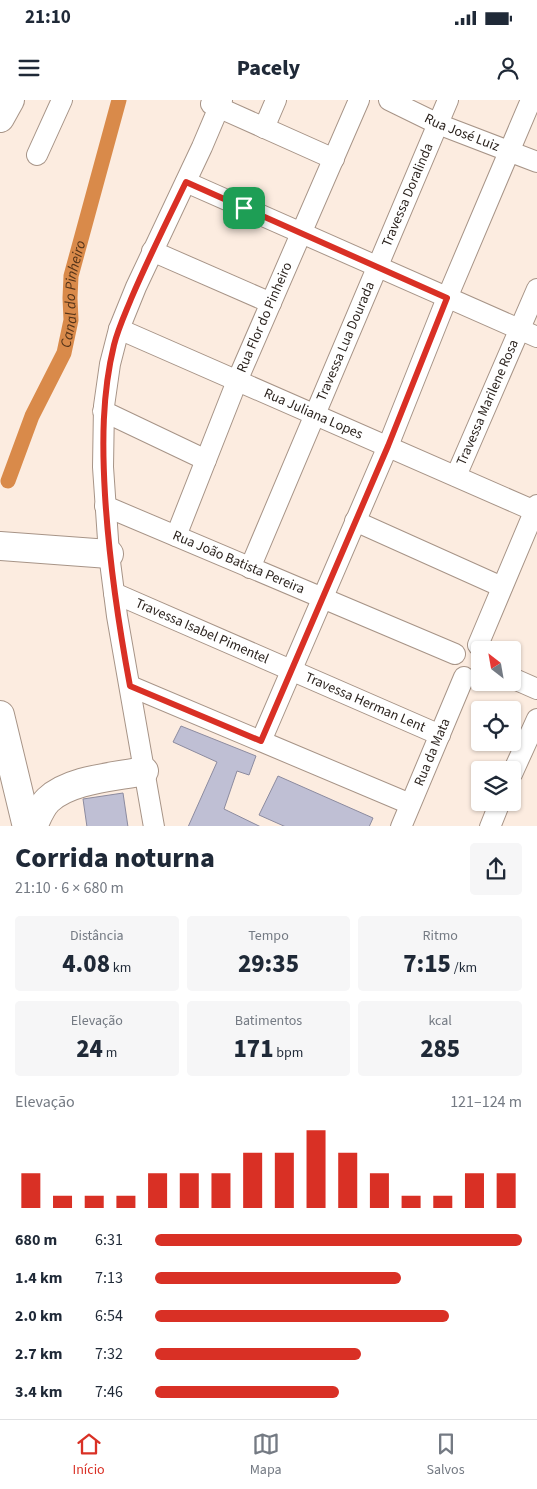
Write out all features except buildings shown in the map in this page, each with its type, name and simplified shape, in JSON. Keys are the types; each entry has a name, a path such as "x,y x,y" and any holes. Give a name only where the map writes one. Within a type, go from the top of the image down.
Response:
{"highway":[{"path":"0,118 10,100"},
{"path":"0,546 109,554"},
{"path":"0,715 27,826"},
{"path":"33,826 41,808 58,792 79,784 144,771"}],"street":[{"path":"38,155 62,100"},
{"path":"264,128 276,100"},
{"name":"Rua Flor do Pinheiro","path":"176,536 237,381 359,100"},
{"name":"Rua José Luiz","path":"389,100 438,124 537,162"},
{"name":"Travessa Doralinda","path":"378,267 448,100"},
{"path":"261,741 388,446 447,298 530,100"},
{"path":"154,826 114,593 105,506 102,449 104,411 110,364 119,329 152,251 186,182 210,127 215,103 334,160"},
{"path":"186,182 528,334"},
{"path":"152,251 271,304"},
{"name":"Travessa Lua Dourada","path":"250,568 378,267"},
{"name":"Travessa Marilene Rosa","path":"456,476 528,334 537,289"},
{"name":"Rua Juliana Lopes","path":"119,329 536,509"},
{"path":"104,411 206,460"},
{"name":"Rua João Batista Pereira","path":"105,506 455,654"},
{"path":"483,641 502,588 536,509"},
{"path":"355,521 502,588"},
{"name":"Travessa Isabel Pimentel","path":"114,593 292,670"},
{"path":"471,645 467,644 458,649 455,654 454,665 459,674 471,676"},
{"name":"Travessa Herman Lent","path":"292,670 440,735"},
{"name":"Rua da Mata","path":"401,826 440,735 471,678"},
{"path":"521,682 537,688"},
{"path":"130,686 410,804"},
{"path":"518,761 537,719"},
{"path":"490,826 496,811"}],"waterway":[{"name":"Canal do Pinheiro","path":"8,481 32,416 64,353 71,320 71,276 119,100"}],"route":[{"path":"186,182 244,208 447,298 388,446 261,741 130,686 117,616 109,554 102,449 104,406 114,344 152,251 186,182"}]}
